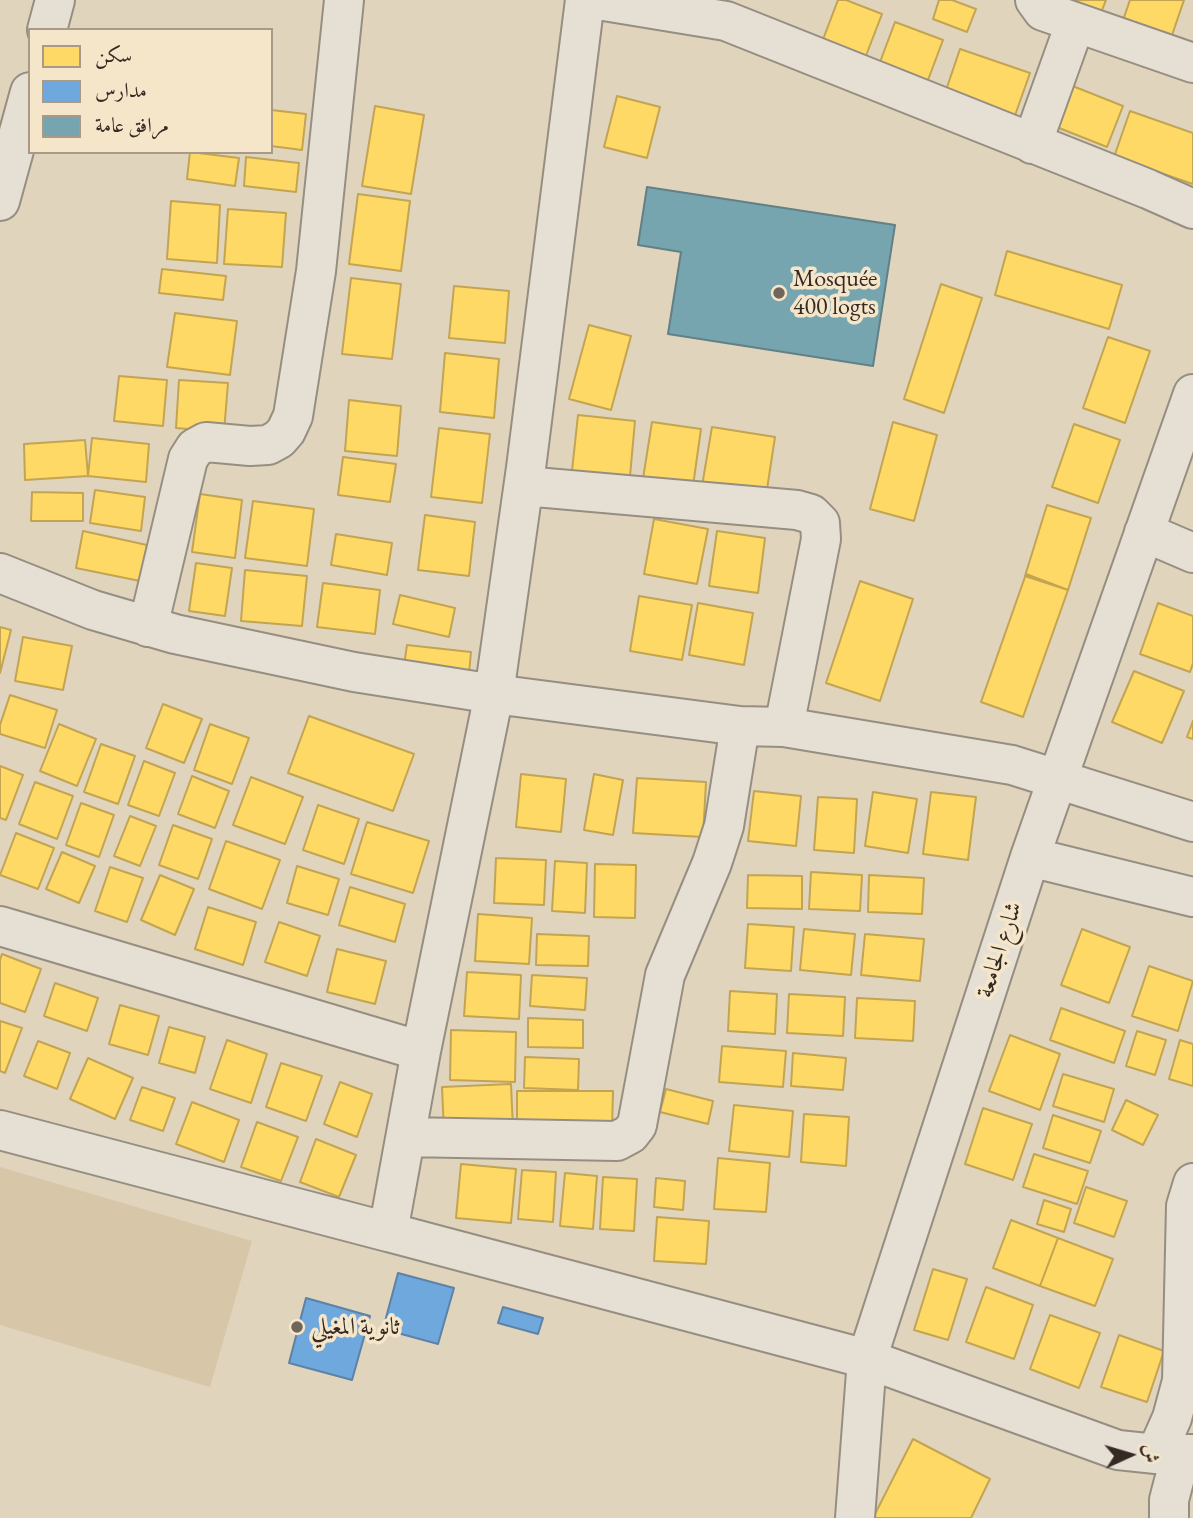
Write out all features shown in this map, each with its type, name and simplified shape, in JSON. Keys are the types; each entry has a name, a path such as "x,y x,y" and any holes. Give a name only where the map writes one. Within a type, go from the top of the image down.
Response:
{"street":[{"path":"48,28 55,0"},
{"path":"148,626 188,459 195,448 206,443 268,445 286,431 293,416 316,271 344,0"},
{"path":"388,1232 421,1051 494,694 524,486 585,0"},
{"path":"598,0 728,10 1032,144 1193,209"},
{"path":"1035,0 1043,11 1075,24 1193,63"},
{"path":"1032,144 1075,24"},
{"path":"0,201 28,99"},
{"name":"شارع الجامعة","path":"855,1518 867,1359 1030,857 1193,394"},
{"path":"524,486 797,510 811,514 820,523 821,539 784,727"},
{"path":"1144,532 1193,553"},
{"path":"0,573 93,610 175,634 354,673 740,726 784,727 1012,765 1193,822"},
{"path":"406,1138 617,1141 631,1134 637,1125 665,975 712,863 724,826 740,726"},
{"path":"1030,857 1193,897"},
{"path":"0,926 421,1051"},
{"path":"0,1130 867,1359 1118,1450 1176,1454"},
{"path":"1168,1518 1176,1454 1172,1418 1182,1381 1186,1206 1193,1183"}],"shaded area":[{"path":"0,1167 252,1241 210,1387 0,1325"}],"building: سكن":[{"path":"838,0 846,0 882,14 862,66 819,50"},
{"path":"939,0 952,0 976,9 967,32 933,19"},
{"path":"1054,0 1106,0 1099,18"},
{"path":"1130,0 1184,0 1169,44 1121,26"},
{"path":"895,22 943,40 925,88 877,70"},
{"path":"960,49 1030,73 1013,121 944,96"},
{"path":"1065,83 1123,106 1107,147 1049,124"},
{"path":"617,96 660,107 647,158 604,147"},
{"path":"375,106 424,115 411,194 362,186"},
{"path":"273,110 306,114 302,150 273,146"},
{"path":"1130,111 1193,133 1193,184 1114,157"},
{"path":"190,154 239,158 235,186 187,179"},
{"path":"246,157 299,163 296,192 244,186"},
{"path":"358,194 410,201 401,271 349,264"},
{"path":"171,201 220,205 217,263 167,259"},
{"path":"228,209 286,213 282,267 224,264"},
{"path":"1007,251 1122,285 1109,329 995,295"},
{"path":"162,269 226,276 223,300 159,293"},
{"path":"351,278 401,284 392,359 342,354"},
{"path":"941,284 982,298 944,413 904,399"},
{"path":"454,286 509,291 505,343 449,338"},
{"path":"175,313 237,321 230,375 167,367"},
{"path":"589,325 631,336 611,410 569,399"},
{"path":"1108,337 1150,351 1125,423 1083,408"},
{"path":"445,353 499,359 494,418 440,412"},
{"path":"119,376 167,380 163,426 114,421"},
{"path":"179,380 228,383 224,432 176,428"},
{"path":"349,400 401,406 397,456 345,451"},
{"path":"578,415 635,421 629,487 571,480"},
{"path":"652,422 701,429 692,493 642,485"},
{"path":"893,422 937,435 914,521 870,509"},
{"path":"1074,424 1120,440 1098,503 1052,487"},
{"path":"712,427 775,437 766,496 702,486"},
{"path":"439,428 490,434 482,503 431,497"},
{"path":"92,438 149,444 146,482 88,476"},
{"path":"85,440 88,476 25,480 24,444"},
{"path":"343,457 396,464 390,502 338,495"},
{"path":"95,490 145,497 141,531 90,523"},
{"path":"32,492 83,493 83,521 31,521"},
{"path":"200,494 242,500 235,558 192,552"},
{"path":"253,501 314,509 307,566 245,558"},
{"path":"1047,505 1091,518 1068,590 1025,576"},
{"path":"425,515 475,522 469,576 418,570"},
{"path":"654,519 708,529 697,584 644,574"},
{"path":"83,531 147,545 140,581 76,568"},
{"path":"717,531 765,538 758,593 709,586"},
{"path":"336,534 392,543 387,575 331,565"},
{"path":"196,563 232,568 225,616 189,611"},
{"path":"245,570 307,576 302,626 241,621"},
{"path":"1026,574 1068,590 1023,717 981,702"},
{"path":"860,581 913,599 880,701 826,683"},
{"path":"323,583 380,590 375,634 317,627"},
{"path":"400,595 455,608 449,637 393,624"},
{"path":"639,596 692,605 682,660 630,651"},
{"path":"698,603 753,613 744,665 689,655"},
{"path":"1158,603 1193,616 1193,663 1190,672 1140,654"},
{"path":"0,627 11,630 0,673"},
{"path":"23,637 72,646 63,690 15,681"},
{"path":"407,645 471,652 469,673 404,665"},
{"path":"1134,671 1184,691 1162,743 1112,722"},
{"path":"10,695 57,710 45,748 0,734 0,725"},
{"path":"163,704 202,719 184,763 146,748"},
{"path":"309,716 414,754 393,811 288,773"},
{"path":"1193,721 1193,739 1187,737"},
{"path":"59,724 96,739 77,786 40,771"},
{"path":"210,724 249,738 232,784 194,770"},
{"path":"101,744 135,756 118,804 84,792"},
{"path":"144,761 175,773 159,816 128,805"},
{"path":"0,766 23,775 6,820 0,818"},
{"path":"521,774 566,779 561,832 516,827"},
{"path":"594,774 623,780 613,835 584,830"},
{"path":"192,776 229,791 215,828 178,814"},
{"path":"251,777 303,797 285,844 233,825"},
{"path":"637,778 706,782 703,837 633,833"},
{"path":"35,782 73,796 57,839 19,824"},
{"path":"754,791 801,796 796,846 748,841"},
{"path":"873,792 917,799 908,853 865,846"},
{"path":"931,792 976,797 968,860 923,854"},
{"path":"818,797 857,799 854,853 814,850"},
{"path":"81,803 114,815 99,857 66,845"},
{"path":"318,805 359,819 344,864 303,850"},
{"path":"130,816 156,826 140,866 114,856"},
{"path":"367,822 429,841 413,893 351,874"},
{"path":"173,825 212,839 198,879 159,865"},
{"path":"16,833 54,848 38,889 0,875"},
{"path":"226,841 280,860 262,909 209,889"},
{"path":"62,852 95,866 79,903 46,889"},
{"path":"496,858 546,860 544,905 494,903"},
{"path":"555,861 587,863 585,913 552,911"},
{"path":"595,864 636,865 635,918 594,917"},
{"path":"297,866 339,879 328,915 287,903"},
{"path":"110,867 143,878 127,922 95,911"},
{"path":"811,872 862,875 860,911 809,909"},
{"path":"160,875 194,889 175,935 141,920"},
{"path":"748,875 802,876 802,909 747,908"},
{"path":"869,875 924,878 922,914 868,912"},
{"path":"350,887 405,904 395,942 339,925"},
{"path":"208,907 256,922 243,965 195,949"},
{"path":"478,914 532,918 529,964 475,961"},
{"path":"279,922 320,936 307,976 265,962"},
{"path":"748,924 794,927 791,971 745,968"},
{"path":"804,929 855,934 851,975 800,970"},
{"path":"1082,929 1130,947 1109,1003 1061,985"},
{"path":"537,934 589,936 588,966 536,965"},
{"path":"865,934 924,939 920,981 861,975"},
{"path":"337,949 386,961 375,1004 327,992"},
{"path":"2,954 41,969 25,1012 0,1003"},
{"path":"1149,966 1193,981 1178,1031 1132,1016"},
{"path":"467,972 521,975 519,1019 464,1016"},
{"path":"532,975 587,978 585,1010 530,1006"},
{"path":"55,983 98,998 87,1031 44,1016"},
{"path":"730,991 777,994 775,1034 728,1031"},
{"path":"789,994 845,997 843,1036 787,1033"},
{"path":"857,998 915,1001 913,1041 855,1038"},
{"path":"120,1005 159,1016 148,1055 109,1044"},
{"path":"1061,1008 1125,1031 1114,1063 1050,1040"},
{"path":"528,1018 583,1020 583,1048 528,1047"},
{"path":"0,1021 22,1028 5,1073 0,1071"},
{"path":"169,1027 205,1037 195,1073 159,1063"},
{"path":"451,1030 516,1032 515,1082 450,1080"},
{"path":"1137,1031 1166,1040 1155,1075 1126,1066"},
{"path":"1010,1035 1060,1054 1040,1110 989,1091"},
{"path":"227,1040 267,1054 251,1103 210,1089"},
{"path":"1180,1040 1193,1044 1193,1086 1169,1079"},
{"path":"38,1041 70,1053 57,1089 24,1076"},
{"path":"722,1046 786,1051 783,1087 719,1082"},
{"path":"793,1053 846,1058 843,1090 791,1086"},
{"path":"525,1057 579,1059 578,1090 524,1088"},
{"path":"88,1058 133,1078 115,1119 70,1099"},
{"path":"281,1063 322,1076 306,1121 266,1107"},
{"path":"1063,1074 1114,1089 1104,1122 1053,1106"},
{"path":"340,1082 372,1094 357,1137 324,1124"},
{"path":"511,1084 513,1129 444,1132 442,1087"},
{"path":"142,1087 175,1098 163,1131 130,1120"},
{"path":"666,1089 713,1101 708,1124 660,1112"},
{"path":"517,1091 613,1091 612,1131 517,1130"},
{"path":"1126,1100 1158,1115 1143,1145 1112,1130"},
{"path":"192,1102 239,1120 224,1162 176,1144"},
{"path":"734,1105 793,1111 789,1157 729,1151"},
{"path":"983,1108 1032,1124 1013,1180 965,1164"},
{"path":"804,1114 849,1117 846,1166 801,1162"},
{"path":"1053,1115 1101,1131 1090,1163 1043,1148"},
{"path":"257,1122 298,1137 281,1181 241,1167"},
{"path":"316,1139 356,1155 339,1197 300,1182"},
{"path":"1034,1154 1088,1171 1077,1204 1023,1187"},
{"path":"718,1158 770,1163 766,1212 714,1209"},
{"path":"461,1164 516,1169 511,1223 456,1218"},
{"path":"522,1170 556,1172 553,1222 518,1219"},
{"path":"565,1173 597,1176 593,1229 560,1226"},
{"path":"603,1177 637,1179 634,1231 600,1229"},
{"path":"656,1178 685,1181 683,1210 654,1207"},
{"path":"1086,1187 1127,1201 1114,1237 1074,1223"},
{"path":"1044,1200 1071,1209 1064,1232 1037,1224"},
{"path":"657,1217 709,1221 706,1264 654,1261"},
{"path":"1011,1220 1058,1238 1040,1286 993,1268"},
{"path":"1058,1238 1113,1259 1095,1306 1040,1286"},
{"path":"933,1269 967,1279 948,1340 914,1330"},
{"path":"986,1287 1033,1305 1014,1359 966,1342"},
{"path":"1050,1315 1100,1333 1079,1388 1030,1369"},
{"path":"1119,1335 1164,1351 1147,1402 1101,1387"},
{"path":"913,1439 990,1479 971,1518 873,1518"}],"building: مدارس":[{"path":"398,1273 454,1288 438,1344 383,1329"},
{"path":"306,1298 370,1316 352,1380 289,1363"},
{"path":"503,1307 543,1318 538,1334 498,1323"}],"building: مرافق عامة":[{"name":"Mosquée 400 logts","path":"647,187 895,225 873,366 668,334 681,252 638,245"}],"place":[{"name":"Mosquée 400 logts","path":"779,293"},
{"name":"ثانوية المغيلي","path":"297,1327"}]}
